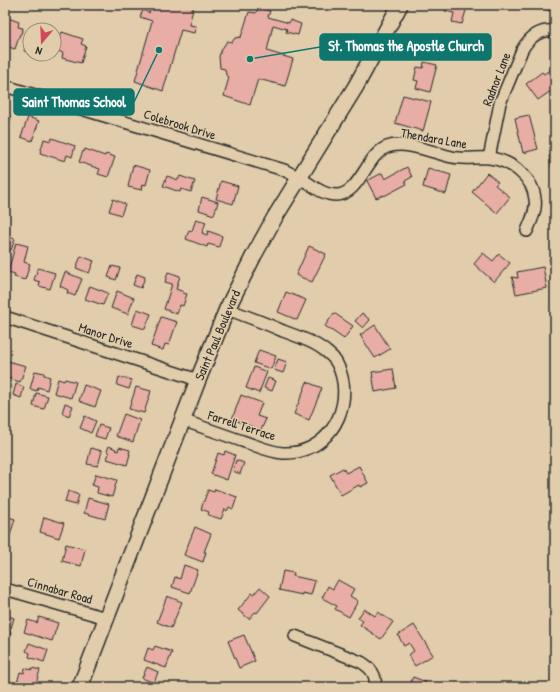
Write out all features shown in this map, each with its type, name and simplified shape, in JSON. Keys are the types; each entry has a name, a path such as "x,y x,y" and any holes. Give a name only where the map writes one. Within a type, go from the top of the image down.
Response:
{"street":[{"name":"Saint Paul Boulevard","path":"80,687 182,420 227,309 275,217 356,86 400,5"},
{"name":"Radnor Lane","path":"489,158 500,103 526,42 537,33 555,31"},
{"name":"Colebrook Drive","path":"5,86 284,170 300,177"},
{"name":"Thendara Lane","path":"300,177 329,194 337,195 343,193 357,181 373,158 381,150 396,144 464,159 489,158 503,161 515,168 529,182 536,199 535,209 527,231"},
{"name":"Farrell Terrace","path":"182,420 282,453 304,451 313,446 328,435 339,417 343,406 344,385 341,373 330,355 310,341 227,309"},
{"name":"Manor Drive","path":"5,317 198,380"},
{"name":"Cinnabar Road","path":"5,589 106,618"},
{"path":"295,636 361,662 369,667 374,674 376,682 375,687"}],"building":[{"path":"152,5 194,5 189,25 196,26 194,33 181,30 163,91 135,81 152,21 140,17 143,10 149,13"},
{"path":"447,5 463,5 467,7 462,24 452,22 454,13 445,11"},
{"path":"541,5 555,5 555,12 540,8"},
{"path":"258,8 270,11 268,17 289,23 290,20 301,24 298,35 286,32 287,29 273,25 267,51 293,59 285,86 258,79 250,105 224,96 229,77 226,75 225,69 220,68 219,56 227,41 232,42 235,38 241,37 249,12 256,13"},
{"path":"8,18 19,22 18,27 22,28 15,49 5,46 7,29 5,28"},
{"path":"62,32 83,39 81,44 86,46 81,63 62,58"},
{"path":"424,62 437,65 430,92 416,88 418,81 414,80 417,67 423,68"},
{"path":"555,66 555,83 553,84 555,88 538,100 526,84 542,72 544,74"},
{"path":"403,95 431,102 423,131 395,123"},
{"path":"5,115 11,117 7,132 5,132"},
{"path":"529,115 538,149 523,153 515,118"},
{"path":"28,117 39,121 32,141 21,137"},
{"path":"52,138 75,146 72,157 67,155 65,161 40,153 44,139 51,141"},
{"path":"85,149 105,156 106,154 115,157 108,177 98,174 100,169 79,162"},
{"path":"555,155 555,182 549,156"},
{"path":"133,165 150,170 146,185 143,184 142,190 128,187"},
{"path":"407,167 412,177 405,181 407,184 384,196 376,198 367,181 382,173 385,179"},
{"path":"428,168 451,175 446,194 423,187"},
{"path":"487,173 498,182 495,185 510,197 497,213 472,192"},
{"path":"167,176 178,180 180,176 195,181 191,192 181,189 180,192 163,186"},
{"path":"221,181 238,186 233,204 216,199"},
{"path":"202,197 218,202 214,215 199,210"},
{"path":"113,199 125,204 121,215 109,211"},
{"path":"196,219 206,222 202,233 207,235 208,231 222,236 219,247 208,244 207,247 186,239 189,230 192,231"},
{"path":"6,236 15,239 11,250 5,248"},
{"path":"16,243 28,246 24,262 30,264 25,280 14,277 15,274 8,272"},
{"path":"309,246 326,254 312,282 296,275"},
{"path":"555,251 555,264 549,260"},
{"path":"483,253 493,261 499,254 510,263 494,282 474,264"},
{"path":"81,256 94,261 89,273 76,268"},
{"path":"112,266 120,268 116,280 108,277"},
{"path":"543,267 547,288 516,294 512,277 518,278 517,272"},
{"path":"38,268 55,273 50,289 39,286 40,282 34,280"},
{"path":"65,272 82,279 75,296 67,293 68,290 60,286"},
{"path":"168,272 180,276 176,289 187,294 183,306 180,305 177,314 164,309 172,284 165,282"},
{"path":"137,274 145,277 141,288 133,285"},
{"path":"90,286 108,293 103,305 85,299"},
{"path":"117,291 134,298 128,314 111,308"},
{"path":"286,292 306,300 297,320 278,312"},
{"path":"137,309 151,314 145,329 132,325"},
{"path":"334,313 353,326 344,339 325,326"},
{"path":"362,313 370,320 363,328 355,321"},
{"path":"161,317 177,322 169,345 165,344 163,350 151,346"},
{"path":"375,325 390,349 375,358 360,335"},
{"path":"259,350 276,356 271,369 254,363"},
{"path":"278,359 287,362 283,373 274,370"},
{"path":"8,361 26,366 20,382 5,377"},
{"path":"254,367 267,372 259,393 246,388"},
{"path":"393,369 396,388 375,392 372,372"},
{"path":"35,371 44,373 44,375 50,377 47,390 38,387 37,391 30,389"},
{"path":"119,377 132,380 129,389 117,385"},
{"path":"268,378 276,381 272,391 264,388"},
{"path":"58,379 76,382 71,398 54,393"},
{"path":"307,382 322,388 309,420 294,414"},
{"path":"16,384 24,387 21,398 13,395"},
{"path":"84,385 101,391 95,407 79,401"},
{"path":"136,387 151,391 144,413 129,409"},
{"path":"36,393 48,396 44,409 33,406"},
{"path":"241,395 262,403 257,416 266,419 261,430 232,419"},
{"path":"65,403 73,406 69,416 62,413"},
{"path":"124,414 140,420 133,442 116,436"},
{"path":"85,416 96,421 91,433 80,428"},
{"path":"99,425 109,428 105,439 95,436"},
{"path":"109,446 118,451 119,447 130,450 127,465 107,459 109,453 107,451"},
{"path":"91,448 102,451 98,466 87,464"},
{"path":"225,451 235,455 227,480 211,474 218,453 224,455"},
{"path":"236,460 244,463 240,474 233,471"},
{"path":"359,466 368,483 360,487 359,485 341,495 330,475 343,468 346,473"},
{"path":"96,474 117,480 112,497 97,493 98,487 92,485"},
{"path":"215,489 237,497 233,509 229,507 227,511 225,509 221,519 208,515 209,512 201,509 208,490 214,492"},
{"path":"68,491 79,495 76,505 65,502"},
{"path":"88,498 109,504 105,519 84,513"},
{"path":"5,516 15,519 8,542 5,541"},
{"path":"44,517 64,523 59,538 40,532"},
{"path":"195,527 211,534 204,552 206,552 203,562 184,555"},
{"path":"66,544 85,549 81,566 62,561"},
{"path":"184,565 198,570 190,593 172,587 175,577 180,579"},
{"path":"283,571 294,573 293,576 315,581 311,595 302,593 302,595 279,590"},
{"path":"338,580 354,589 350,596 358,601 349,617 335,609 337,606 322,598 328,586 333,589"},
{"path":"260,587 270,596 257,613 255,612 249,619 238,610 252,593 254,594"},
{"path":"167,596 182,602 171,628 157,622"},
{"path":"364,609 375,616 378,612 393,622 381,639 360,625 363,621 358,618"},
{"path":"5,615 14,618 11,628 5,626"},
{"path":"39,617 58,623 52,641 24,632 28,620 37,623"},
{"path":"414,625 433,655 415,666 408,655 414,651 409,643 404,646 398,635"},
{"path":"5,630 11,632 8,641 5,640"},
{"path":"244,635 255,661 239,668 228,641"},
{"path":"29,643 48,650 44,662 29,657 30,653 26,651"},
{"path":"155,646 172,652 166,668 144,660 148,648 153,650"},
{"path":"147,667 158,672 154,683 142,678"},
{"path":"25,668 40,670 35,687 17,683 20,672 24,673"},
{"path":"413,677 426,682 424,687 409,687"}],"place":[{"name":"Saint Thomas School","path":"159,50"},
{"name":"St. Thomas the Apostle Church","path":"250,59"}]}
